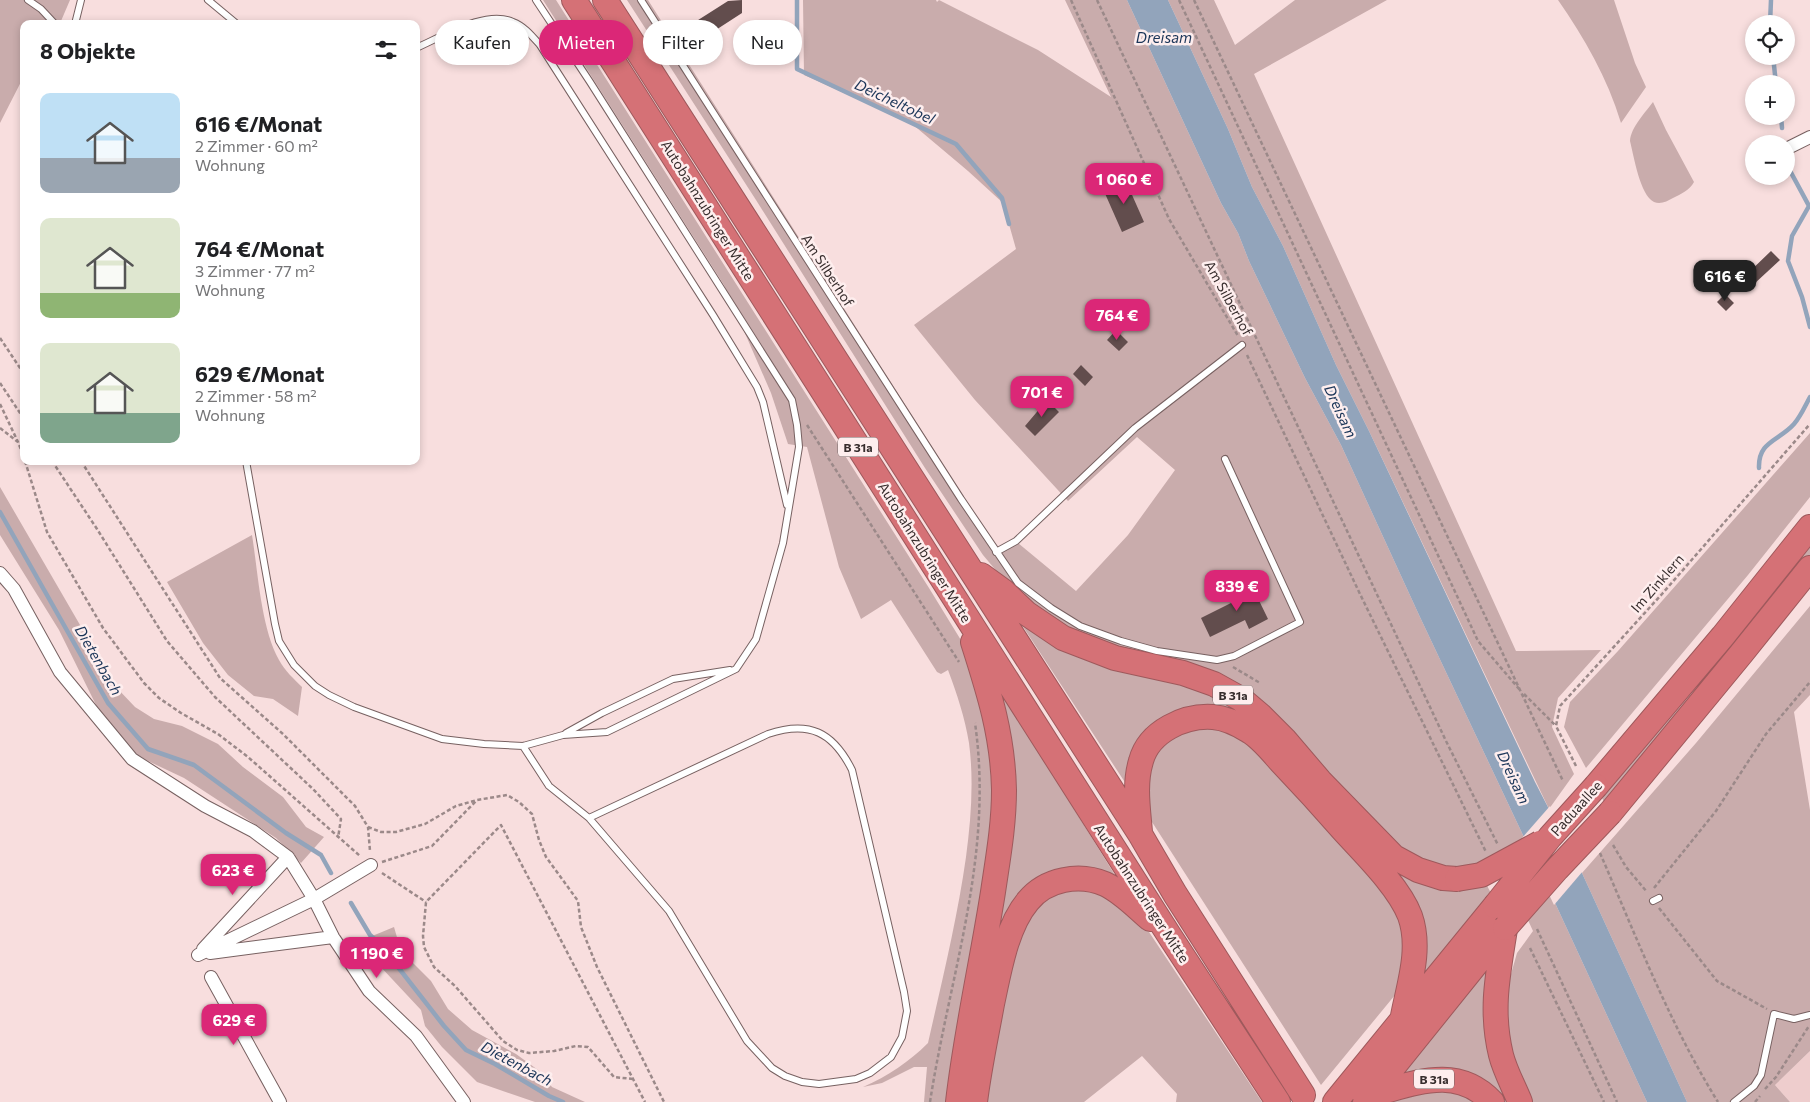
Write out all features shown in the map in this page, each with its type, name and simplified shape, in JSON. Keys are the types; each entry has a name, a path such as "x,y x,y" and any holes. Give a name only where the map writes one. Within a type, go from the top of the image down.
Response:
{"highway":[{"name":"Autobahnzubringer Mitte","path":"574,0 1169,935 1278,1102"},
{"name":"Autobahnzubringer Mitte","path":"606,0 1140,834 1174,894 1304,1095"},
{"name":"Paduaallee","path":"1340,1096 1550,837 1596,786 1723,636 1810,527"},
{"name":"Paduaallee","path":"1367,1098 1505,928 1610,813 1742,654 1810,568"},
{"name":"B 31a","path":"971,569 1003,591 1026,613 1063,638 1115,658 1183,673 1214,684 1241,699 1285,740 1320,780 1394,856 1418,870 1443,878 1457,879 1481,875 1550,837"},
{"path":"958,1102 1001,840 1004,790 1001,751 995,715 963,612"},
{"path":"1140,834 1136,786 1139,767 1146,748 1155,738 1179,723 1203,718 1224,719 1250,731 1307,789 1384,876 1410,916 1415,948 1402,1021"},
{"name":"B 31a","path":"975,1102 1003,952 1016,921 1028,901 1041,889 1060,881 1079,879 1092,880 1106,885 1122,895 1169,935"},
{"path":"1505,928 1495,995 1496,1025 1502,1057 1520,1102"},
{"name":"B 31a","path":"1367,1098 1422,1081 1449,1079 1468,1084 1485,1094 1492,1102"}],"street":[{"path":"1795,144 1810,137"},
{"path":"0,573 14,589 60,672 132,759 205,806 253,830 288,857 314,899 333,937 369,991 416,1036 464,1102"},
{"path":"198,955 288,857"},
{"path":"198,955 314,899 371,865"},
{"path":"198,955 333,937"},
{"path":"211,977 280,1102"}],"lane":[{"path":"28,0 52,20"},
{"path":"77,20 81,0"},
{"path":"208,0 232,20"},
{"path":"247,465 275,624 285,653 304,676 328,695 354,707 442,739 523,746 563,735 608,732 736,669 756,639 782,543 799,447 792,400 712,272 536,0"},
{"name":"Am Silberhof","path":"641,0 996,552 1018,583 1051,608 1080,626 1121,641 1158,651 1217,660 1234,656 1300,622 1225,459"},
{"path":"420,46 468,25 485,19 499,18 512,21 525,29 540,45 757,387 768,420 788,509"},
{"name":"Am Silberhof","path":"996,552 1016,541 1135,428 1242,345"},
{"path":"563,735 602,713 673,679 736,669"},
{"path":"523,746 549,786 589,818 669,911 746,1041 772,1068 785,1076 802,1082 819,1084 856,1079 870,1073 891,1057 902,1037 906,1023 907,1011 904,992 852,770 837,745 826,736 814,730 799,728 783,729 768,734 589,818"},
{"path":"1734,1102 1754,1086 1761,1075 1774,1014 1794,1019 1810,1015"}],"path":[{"name":"Am Silberhof","path":"1071,0 1169,219 1233,326 1242,345"},
{"path":"1097,0 1446,741 1500,849"},
{"path":"1180,0 1478,641 1523,693 1556,726 1576,766"},
{"path":"1194,0 1563,781"},
{"path":"1229,282 1233,326"},
{"path":"0,338 20,368"},
{"path":"1242,345 1487,855"},
{"path":"0,383 20,413"},
{"path":"0,404 20,447"},
{"path":"807,424 960,664"},
{"name":"Im Zinklern","path":"1556,726 1560,706 1662,594 1810,424"},
{"path":"0,428 18,442"},
{"path":"26,465 48,532 102,628 144,683 159,698 218,734 248,757 371,865 426,902"},
{"path":"55,465 166,641 216,697 342,819 338,838"},
{"path":"83,465 220,678 283,734 356,806 368,827 371,865"},
{"path":"1217,660 1240,670 1260,683"},
{"path":"1654,898 1716,811 1766,734 1810,682"},
{"path":"930,1102 936,1063 971,900 976,866 980,804 979,750 974,716"},
{"path":"368,827 382,832 408,830 425,824 456,806 477,800 507,796 519,802 532,814 546,858 578,900 581,927 597,967 664,1102"},
{"path":"371,865 432,846 477,800"},
{"path":"633,1079 614,1077 588,1047 576,1046 540,1054 517,1050 503,1041 455,986 434,967 424,947 426,902 501,824 645,1102"},
{"path":"1613,845 1626,867 1654,898 1717,981 1774,1014"},
{"path":"1600,853 1657,984 1705,1082 1718,1102"},
{"path":"1537,929 1617,1102"},
{"path":"1530,948 1604,1102"},
{"path":"1755,1102 1776,1077 1810,1024"}],"shaded area":[{"path":"0,0 70,0 61,20 20,20 20,84 0,123"},
{"path":"543,0 556,0 569,20 556,20"},
{"path":"627,0 648,0 661,20 643,20 643,25"},
{"path":"803,0 936,0 937,2 939,0 1038,50 1111,97 1065,0 1127,0 1305,378 1341,445 1647,1102 1530,1102 1519,1079 1505,1025 1509,981 1517,953 1533,931 1499,857 1477,866 1448,868 1410,857 1250,700 1135,654 1069,633 1014,592 983,555 925,468 669,65 689,65 1000,554 1018,543 1076,591 1128,535 1175,470 1137,437 1068,501 975,400 914,325 1016,249 1003,203 905,118 804,75"},
{"path":"1168,0 1214,0 1235,45 1295,0 1387,0 1254,74 1516,651 1601,650 1558,698 1552,727 1574,774 1549,809 1336,365 1283,246 1252,187 1228,129"},
{"path":"1558,0 1614,0 1635,63 1646,87 1621,123 1602,74 1577,29"},
{"path":"584,65 597,65 967,650 996,763 987,886 948,1082 946,1102 924,1102 927,1067 914,1067 882,1083 863,1087 898,1068 928,1043 949,950 966,857 972,786 971,757 960,706 948,670 941,674 937,672 891,600 861,619 839,567 807,447 788,444 771,393 724,285"},
{"path":"1653,102 1694,182 1682,193 1659,203 1649,198 1641,184 1630,141 1636,125"},
{"path":"1810,433 1810,497 1748,575 1586,768 1564,727 1570,702 1618,651"},
{"path":"0,487 116,687 135,707 154,719 182,726 218,744 243,767 283,797 306,827 324,837 301,863 276,838 184,778 148,761 132,751 99,711 59,630 0,535"},
{"path":"252,535 261,599 268,632 281,664 302,687 298,716 273,699 254,696 228,675 203,643 167,582"},
{"path":"1810,546 1810,556 1720,669 1605,804 1602,798 1716,665"},
{"path":"1810,606 1810,695 1794,712 1810,810 1810,1051 1775,1085 1790,1102 1687,1102 1582,873 1696,743"},
{"path":"1014,613 1230,700 1372,843 1484,880 1493,897 1420,986 1423,933 1265,736 1186,713 1130,790"},
{"path":"1000,690 1118,880 1038,887 968,1073 999,919"},
{"path":"1197,724 1250,738 1399,908 1408,940 1395,995 1321,1085 1152,822 1145,795 1156,747"},
{"path":"1096,886 1145,926 1262,1102 1176,1102 1177,1094 1142,1056 1084,1102 982,1102 994,1022 1027,917 1050,893"},
{"path":"394,927 401,951 431,981 448,1009 472,1030 516,1054 538,1070 552,1087 585,1102 535,1102 477,1082 442,1047 425,1026 421,1010 378,964 365,939"},
{"path":"1489,962 1510,1102 1501,1102 1397,1078"},
{"path":"1810,1051 1810,1102 1790,1102 1775,1085"},
{"path":"1442,1085 1483,1102 1393,1102 1395,1100"}],"water":[{"name":"Dreisam","path":"1127,0 1168,0 1228,129 1252,187 1283,246 1336,365 1535,782 1582,873 1687,1102 1647,1102 1341,445 1305,378"}],"pier":[{"path":"1550,806 1583,871 1554,905 1522,838"}],"building":[{"path":"742,0 742,13 723,25 723,20 698,20 728,1"},
{"path":"1125,179 1144,222 1122,232 1103,189"},
{"path":"1771,251 1780,260 1754,284 1746,275"},
{"path":"1725,294 1734,303 1726,311 1717,302"},
{"path":"1116,330 1128,342 1119,351 1107,340"},
{"path":"1081,365 1093,377 1085,386 1073,374"},
{"path":"1047,400 1059,412 1035,436 1025,426"},
{"path":"1251,584 1268,619 1249,629 1245,620 1210,637 1201,618 1235,601 1231,593"}],"waterway":[{"name":"Deicheltobel","path":"797,0 797,69 956,144 1002,198 1009,224"},
{"path":"1770,15 1771,0"},
{"path":"1774,65 1775,75"},
{"path":"1795,180 1809,206 1792,236 1788,261 1802,297 1810,327"},
{"path":"1759,468 1762,452 1770,442 1794,424 1810,397"},
{"name":"Dietenbach","path":"0,512 108,703 148,749 194,765 286,833 321,855 331,873"},
{"name":"Dietenbach","path":"351,903 370,935 380,944 444,1026 466,1050 563,1102"}]}
